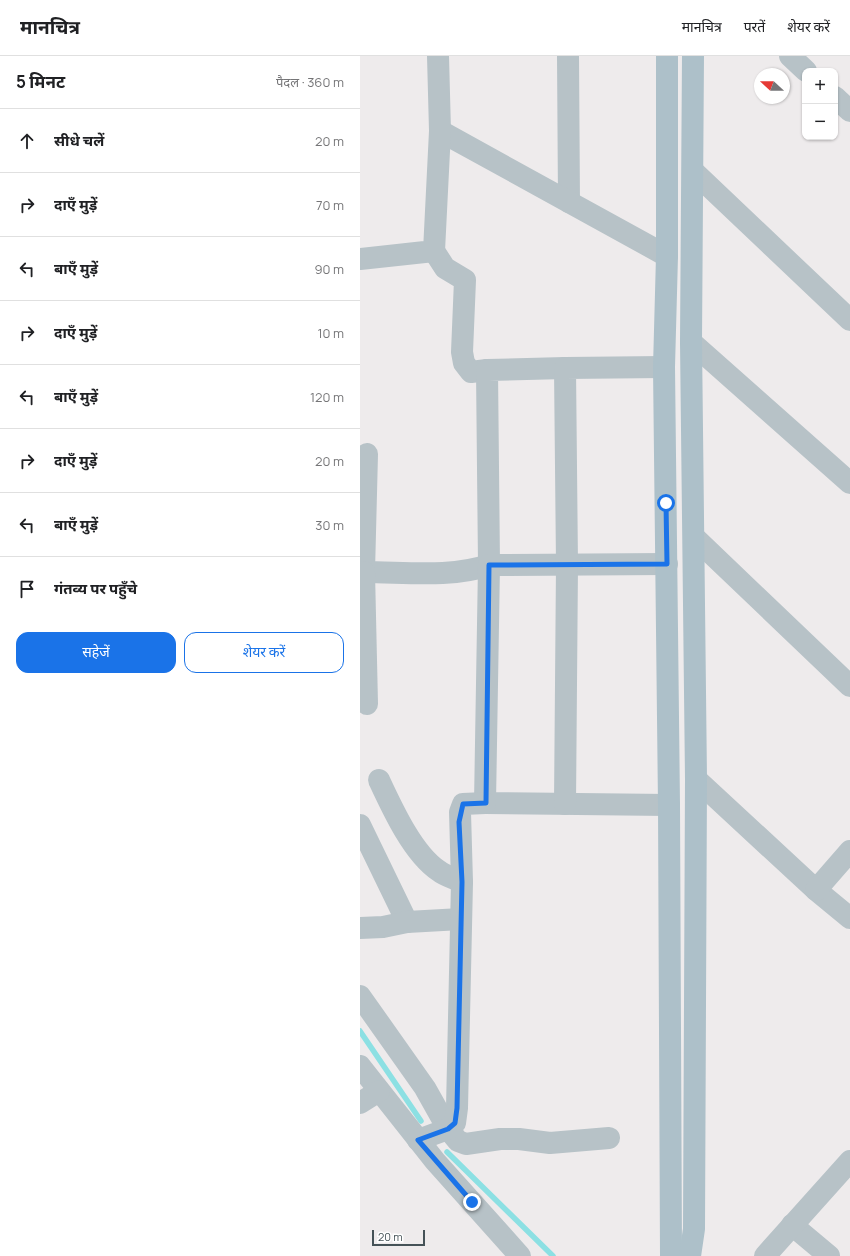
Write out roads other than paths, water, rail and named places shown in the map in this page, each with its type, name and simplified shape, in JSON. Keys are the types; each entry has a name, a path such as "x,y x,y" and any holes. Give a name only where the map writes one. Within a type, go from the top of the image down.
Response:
{"main road":[{"path":"667,56 667,256 664,367 669,805 671,1256"},
{"path":"690,1256 694,1229 696,779 691,342 693,56"}],"street":[{"path":"438,56 440,132 434,251 445,268 465,280 462,352 464,363 471,372 487,370 664,367"},
{"path":"568,56 569,202"},
{"path":"790,56 803,68"},
{"path":"838,100 850,111"},
{"path":"440,132 667,256"},
{"path":"693,171 850,320"},
{"path":"360,259 434,251"},
{"path":"691,342 850,482"},
{"path":"565,368 567,564 565,804"},
{"path":"486,803 489,565 487,370"},
{"path":"367,454 363,509 367,704"},
{"path":"694,537 850,686"},
{"path":"364,572 474,570 489,565 667,564"},
{"path":"696,779 816,890 850,918"},
{"path":"379,780 403,830 427,860 438,871 462,882"},
{"path":"418,1140 448,1129 455,1123 457,1108 462,882 460,812 463,804 669,805"},
{"path":"360,825 407,922"},
{"path":"816,890 850,851"},
{"path":"360,928 383,927 407,922 461,919"},
{"path":"360,996 425,1088 448,1129 458,1141 466,1144 500,1139 518,1139 550,1143 610,1138"},
{"path":"360,1066 418,1140 520,1256"},
{"path":"360,1102 379,1091"},
{"path":"765,1256 850,1161"},
{"path":"792,1225 829,1256"}],"waterway":[{"path":"360,1031 421,1121"},
{"path":"447,1152 553,1256"}]}
